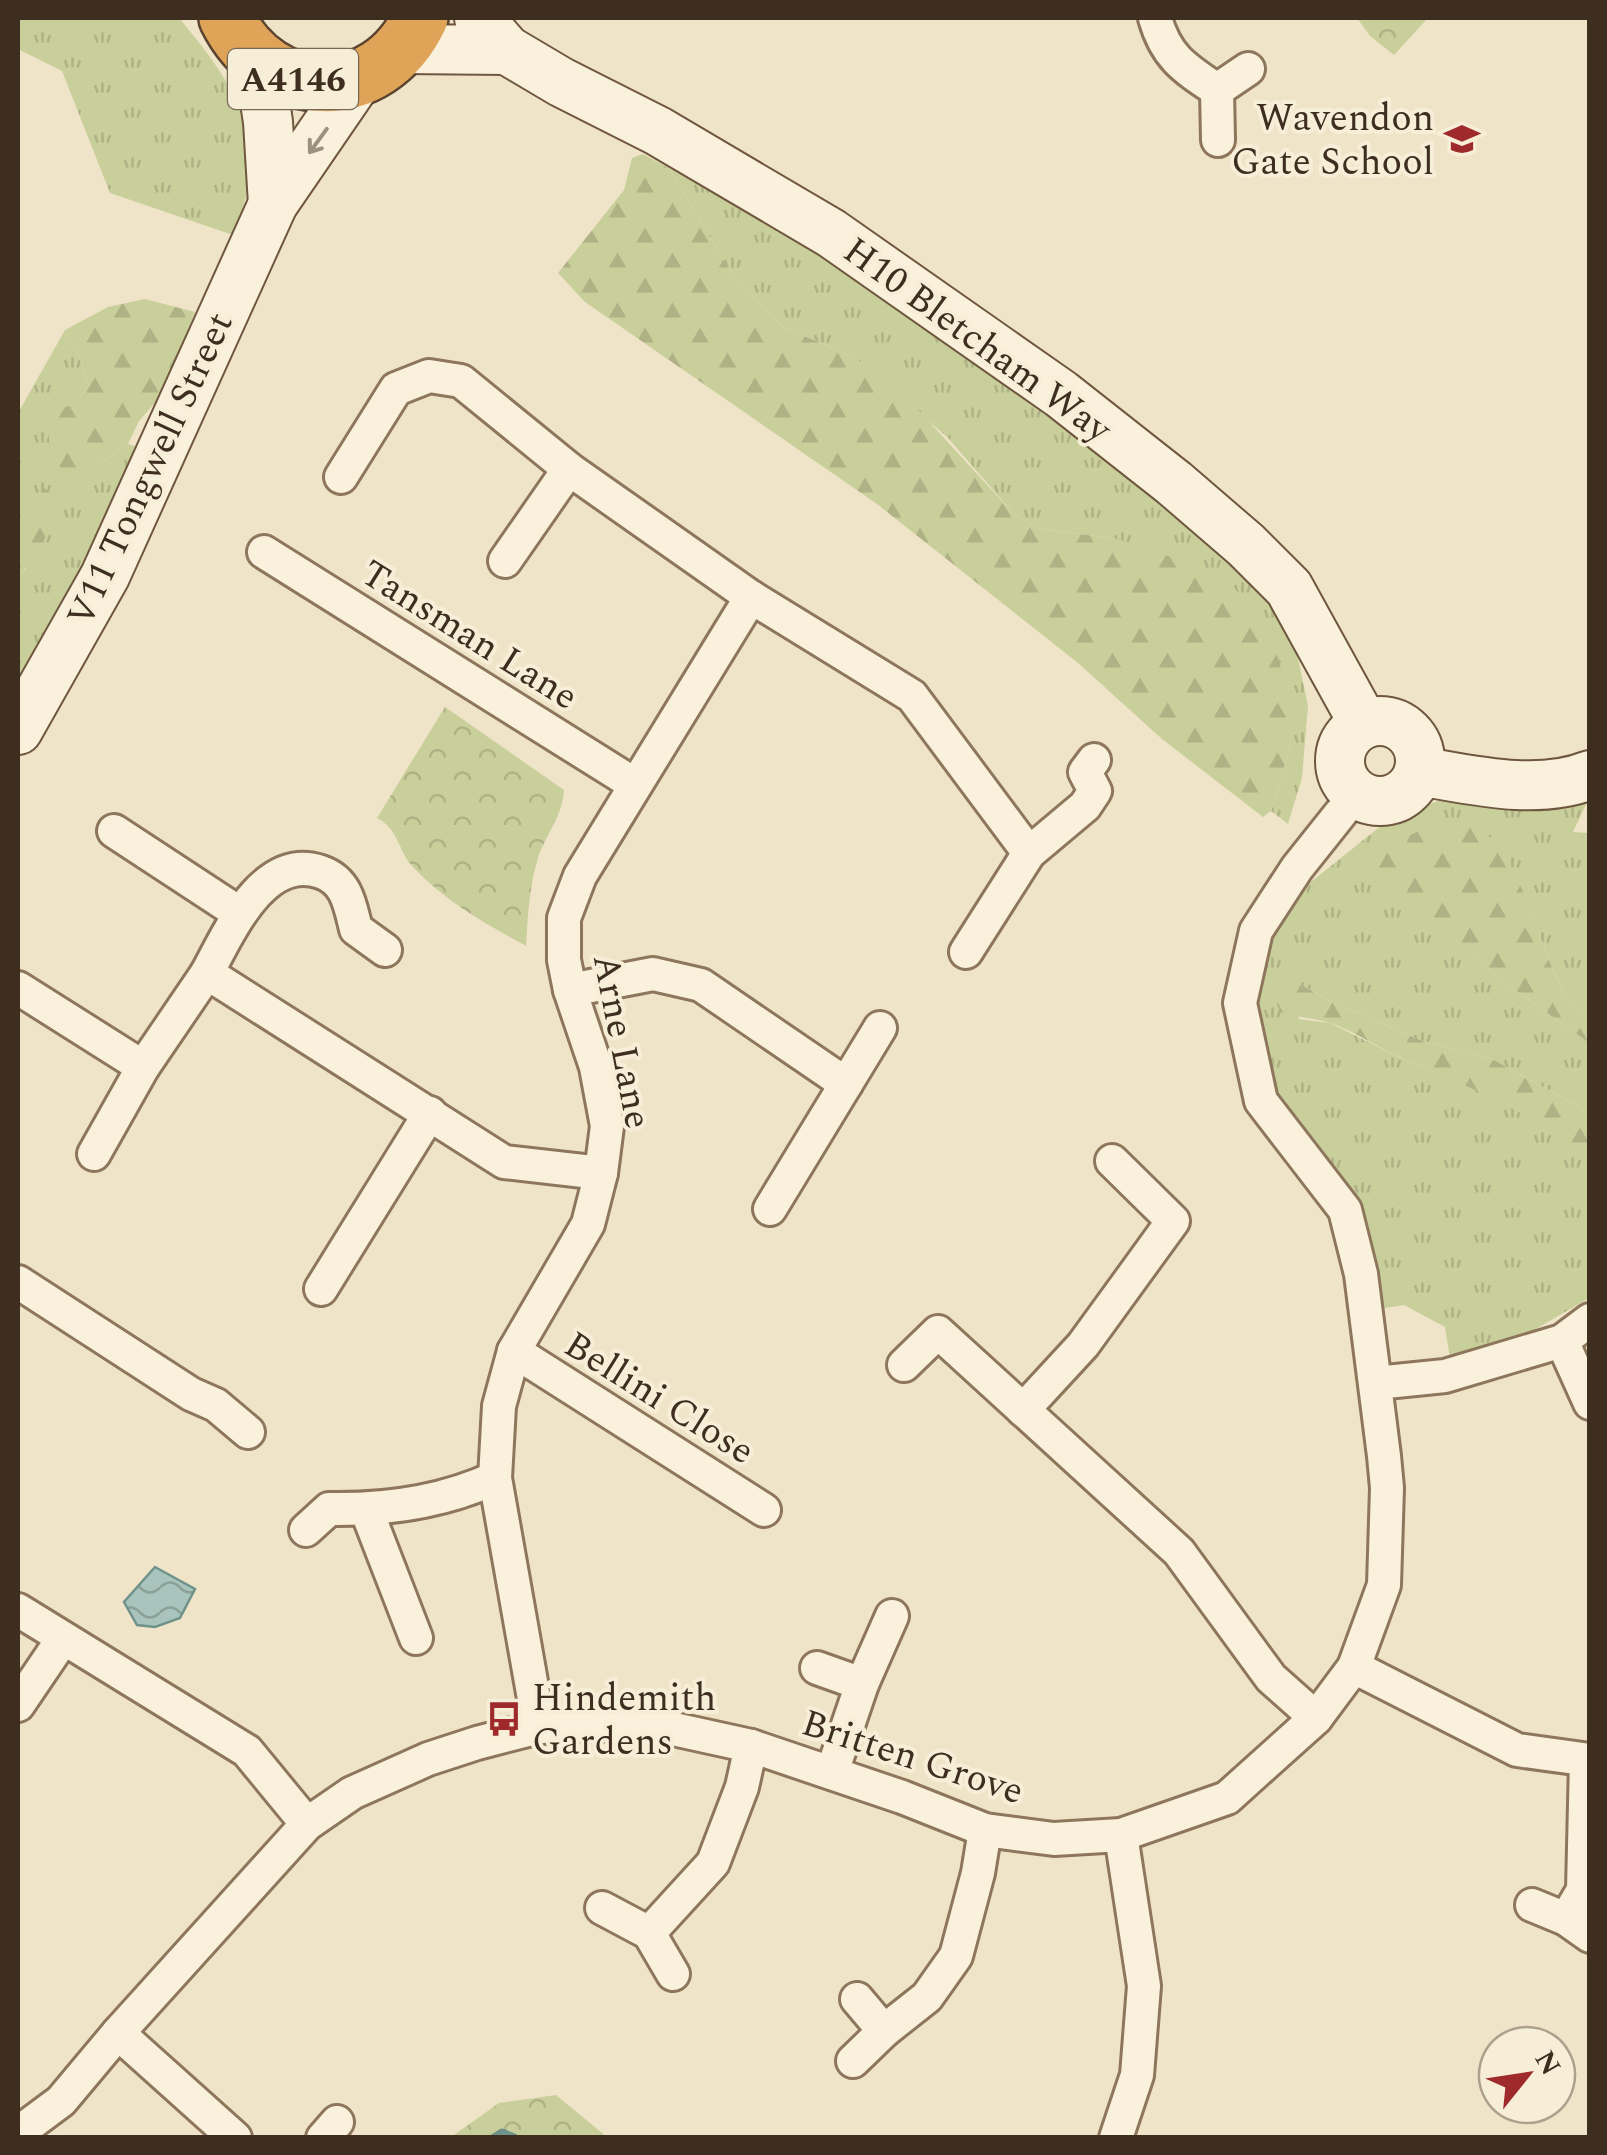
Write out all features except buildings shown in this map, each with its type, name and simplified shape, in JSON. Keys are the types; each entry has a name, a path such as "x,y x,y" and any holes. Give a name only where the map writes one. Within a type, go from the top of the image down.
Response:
{"highway":[{"name":"A4146","path":"234,34 282,75 308,83 334,83 394,48"}],"street":[{"path":"1155,18 1163,45 1185,68 1216,90"},
{"name":"V11 Tongwell Street","path":"234,34 268,122 273,204"},
{"name":"H10 Bletcham Way","path":"394,48 493,34 561,82 658,131 831,233 1061,394 1174,482 1246,545 1289,588 1364,724"},
{"name":"V11 Tongwell Street","path":"18,730 104,576 273,204 394,48"},
{"path":"1216,90 1248,69"},
{"path":"1216,90 1218,140"},
{"path":"341,477 383,390 429,376 461,382 569,469 751,597 912,696 1029,854"},
{"path":"505,561 569,469"},
{"name":"Tansman Lane","path":"264,552 634,784"},
{"name":"Arne Lane","path":"540,1727 495,1478 498,1406 514,1350 588,1224 602,1173 607,1126 596,1067 570,990 564,960 564,918 580,876 751,597"},
{"path":"1389,722 1400,727 1417,746 1419,771 1414,783 1394,799 1380,802 1356,794 1342,775 1341,751 1354,731 1364,724 1389,722"},
{"path":"966,952 1029,854 1085,806 1095,791 1085,772 1094,760"},
{"path":"1419,771 1494,784 1567,784 1590,776"},
{"name":"Britten Grove","path":"18,2133 61,2101 118,2032 308,1824 352,1793 428,1759 540,1727 646,1723 751,1746 985,1830 1054,1840 1120,1836 1227,1798 1316,1718 1354,1667 1384,1584 1387,1488 1376,1384 1361,1274 1345,1210 1261,1100 1240,1003 1256,931 1297,868 1356,794"},
{"path":"114,831 239,914"},
{"path":"94,1154 143,1068 207,973 239,914 276,875 301,866 328,874 347,892 356,929 384,950"},
{"path":"207,973 504,1162 602,1173"},
{"path":"570,990 653,974 701,985 846,1084"},
{"path":"18,988 143,1068"},
{"path":"770,1209 880,1028"},
{"path":"321,1290 430,1113"},
{"path":"1023,1410 1083,1345 1173,1222 1112,1161"},
{"path":"20,1291 191,1394 216,1405 248,1432"},
{"path":"1376,1384 1445,1376 1562,1341 1590,1320"},
{"path":"904,1365 938,1332 1179,1552 1271,1678 1316,1718"},
{"path":"1562,1341 1590,1403"},
{"name":"Bellini Close","path":"514,1350 764,1510"},
{"path":"306,1530 328,1509 366,1509 459,1494 495,1478"},
{"path":"366,1509 416,1638"},
{"path":"18,1610 247,1752 308,1824"},
{"path":"832,1772 862,1684 892,1616"},
{"path":"18,1706 62,1640"},
{"path":"1354,1667 1517,1750 1588,1760 1578,1928 1532,1905"},
{"path":"817,1668 862,1684"},
{"path":"648,1933 713,1863 742,1787 751,1746"},
{"path":"852,2061 927,1997 956,1956 985,1830"},
{"path":"1116,2138 1137,2075 1144,1986 1120,1836"},
{"path":"602,1908 648,1933 672,1974"},
{"path":"857,2000 884,2030"},
{"path":"118,2032 235,2138"}],"green space":[{"path":"18,18 179,18 218,69 243,118 250,172 233,235 110,193 62,71 18,49"},
{"path":"1357,18 1428,18 1394,55 1370,36"},
{"path":"643,154 669,168 738,284 783,327 854,357 901,391 1013,513 1036,528 1117,539 1180,560 1236,590 1272,639 1286,684 1291,744 1271,811 1263,817 1162,739 1078,663 877,504 585,302 558,273 624,190 632,158"},
{"path":"669,168 808,242 1036,400 1262,586 1294,639 1308,706 1302,778 1288,824 1271,811 1291,744 1117,539 1036,528 1013,513 947,437 854,357 783,327 738,284"},
{"path":"145,299 195,312 160,397 139,421 128,444 95,467 66,472 50,459 48,414 76,403 89,385 65,330 108,307"},
{"path":"65,330 89,385 76,403 95,467 128,444 146,450 18,703 18,575 26,569 31,509 18,509 18,413"},
{"path":"44,488 59,502 38,552 18,575 18,509 31,509"},
{"path":"445,707 564,790 561,808 535,869 526,946 439,891 414,868 390,828 377,818"},
{"path":"1589,798 1573,832 1589,833 1589,1018 1562,989 1514,874 1486,834 1467,818 1374,865 1409,902 1500,979 1589,1043 1589,1117 1580,1107 1494,1060 1420,1040 1328,1000 1293,980 1299,1019 1330,1023 1501,1100 1563,1139 1589,1165 1589,1298 1529,1333 1451,1365 1445,1327 1404,1305 1379,1309 1260,1060 1251,1015 1271,933 1302,889 1392,817 1444,799"},
{"path":"1467,817 1487,834 1515,874 1562,989 1589,1018 1589,1043 1500,979 1408,902 1374,865 1379,851 1423,829"},
{"path":"1293,980 1328,1000 1420,1040 1494,1060 1580,1107 1589,1117 1589,1165 1546,1129 1501,1102 1342,1028 1280,1012 1274,996 1278,982"},
{"path":"556,2095 607,2137 451,2137 499,2103"}],"water":[{"path":"155,1567 195,1589 180,1618 155,1627 137,1625 124,1602"}],"waterway":[{"path":"494,2138 502,2133 514,2138"}],"place":[{"name":"Wavendon Gate School","path":"1462,139"},
{"name":"Hindemith Gardens","path":"504,1719"}]}
